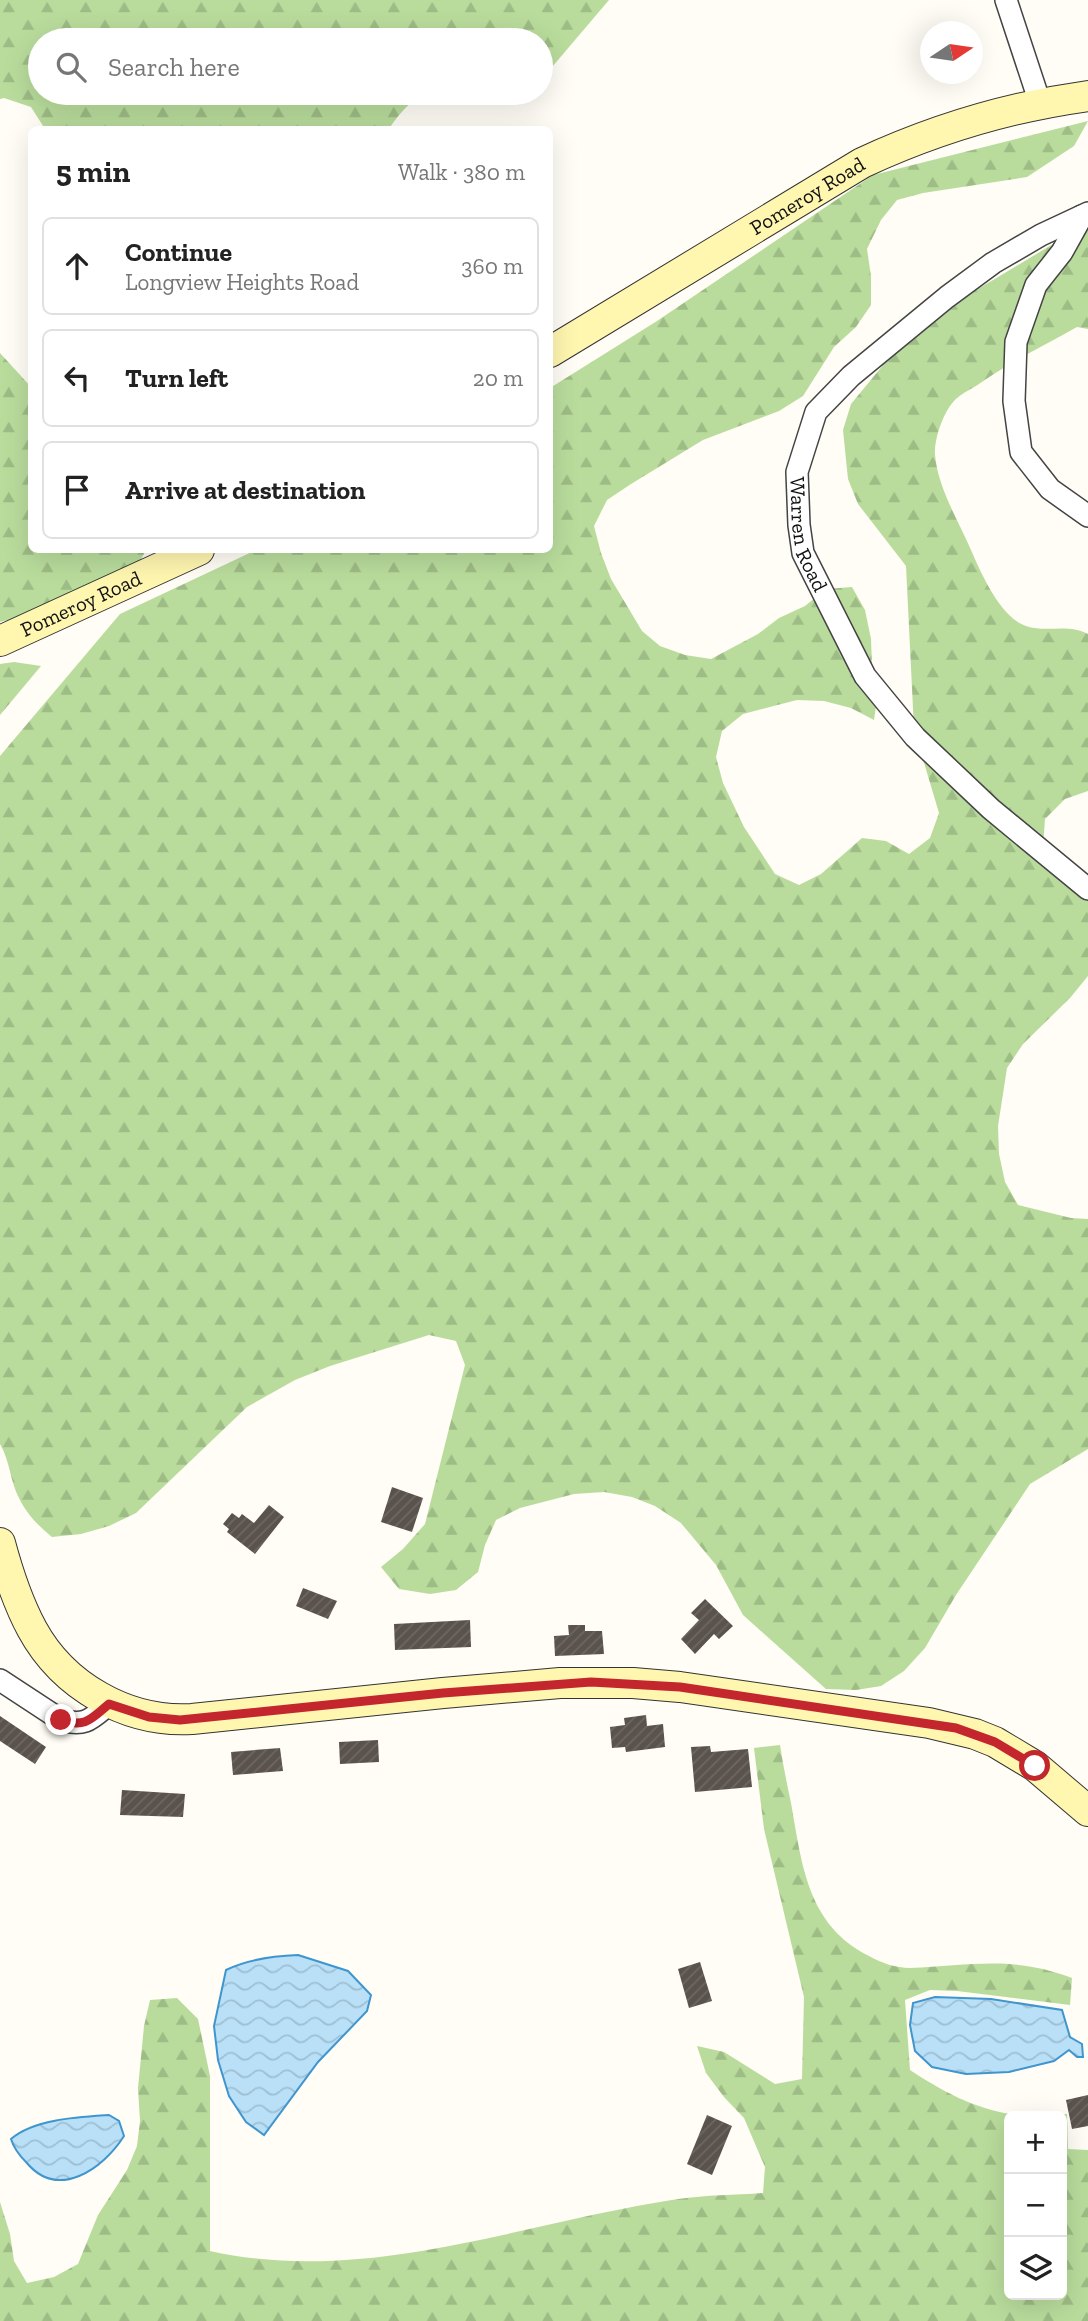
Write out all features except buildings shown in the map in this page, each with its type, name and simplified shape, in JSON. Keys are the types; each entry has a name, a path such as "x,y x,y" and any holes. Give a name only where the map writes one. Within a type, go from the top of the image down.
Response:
{"street":[{"path":"1006,0 1040,103"},
{"name":"Pomeroy Road","path":"553,350 862,163 952,126 1040,103 1088,96"},
{"path":"1085,215 1062,251 1035,285 1016,342 1014,401 1021,452 1050,489 1088,516"},
{"name":"Warren Road","path":"1085,215 1041,235 993,263 851,376 816,412 797,472 803,553 865,676 925,746 991,809 1088,889"},
{"name":"Pomeroy Road","path":"0,641 192,553"},
{"path":"0,1543 10,1581 33,1632 62,1667 81,1685 109,1704 149,1717 180,1720 560,1683 680,1687 929,1723 975,1734 995,1742 1035,1766 1088,1811"},
{"path":"0,1680 61,1720 73,1723 81,1724 91,1719 109,1704"}],"green space":[{"path":"0,0 609,0 553,66 553,28 28,28 28,105 409,105 391,126 43,126 31,107 0,99"},
{"path":"1088,121 1074,146 1027,177 923,193 897,200 881,220 867,249 871,305 856,327 834,347 803,396 779,411 703,440 631,484 607,500 594,526 611,579 642,631 660,646 685,655 711,659 758,634 779,618 805,606 826,589 852,587 865,610 871,639 872,665 878,692 874,720 851,708 824,701 797,700 743,714 722,731 716,757 723,783 744,827 775,874 799,885 821,874 862,838 886,841 909,854 930,838 939,813 914,729 906,566 858,504 848,479 843,430 851,404 884,364 968,295 1088,223 1088,329 1077,327 1013,362 959,397 943,419 935,455 949,504 986,582 1008,614 1034,628 1073,629 1088,634 1088,791 1065,799 1045,819 1043,847 1088,879 1088,976 1070,998 1023,1044 1007,1068 998,1126 999,1154 1005,1182 1018,1205 1071,1218 1088,1219 1088,1449 1030,1484 956,1595 925,1648 904,1671 881,1686 856,1690 826,1689 743,1615 716,1565 681,1523 655,1506 632,1497 604,1492 574,1494 520,1508 496,1520 485,1545 478,1572 456,1590 430,1594 399,1589 381,1567 403,1549 425,1524 465,1365 456,1341 429,1335 330,1366 295,1380 247,1407 136,1513 109,1526 81,1534 52,1537 22,1504 0,1444 0,756 120,614 250,553 553,553 553,386 657,321 873,175"},
{"path":"0,353 28,384 28,553 144,553 135,568 120,582 102,593 62,607 0,622"},
{"path":"14,662 41,666 0,715 0,664"},
{"path":"780,1745 799,1848 811,1891 832,1928 848,1943 878,1961 899,1967 1011,1964 1030,1966 1072,1978 1070,2005 930,1990 905,2000 910,2070 971,2103 1004,2112 1004,2300 1067,2300 1067,2114 1068,2149 1088,2150 1088,2321 0,2321 0,2202 10,2234 14,2261 27,2283 54,2277 78,2264 98,2215 127,2170 137,2146 140,2121 138,2088 144,2026 150,2000 177,1998 198,2019 210,2076 210,2251 269,2260 328,2261 386,2256 445,2247 678,2199 763,2193 765,2167 744,2118 706,2073 697,2046 724,2052 775,2084 802,2079 804,1997 764,1829 754,1748"}],"water":[{"path":"298,1955 348,1971 371,1995 367,2011 318,2062 264,2135 246,2122 229,2096 218,2060 214,2026 226,1970 261,1959"},
{"path":"935,1997 991,1999 1062,2010 1070,2037 1082,2044 1083,2057 1077,2057 1069,2050 1054,2061 1009,2072 966,2074 932,2067 915,2051 910,2025 913,2003"},
{"path":"109,2115 119,2121 124,2136 92,2169 66,2180 52,2179 39,2173 19,2154 11,2139 44,2123"}],"route":[{"path":"61,1720 81,1724 109,1704 149,1717 180,1720 540,1685 633,1683 697,1689 956,1728 995,1742 1035,1766"}]}
